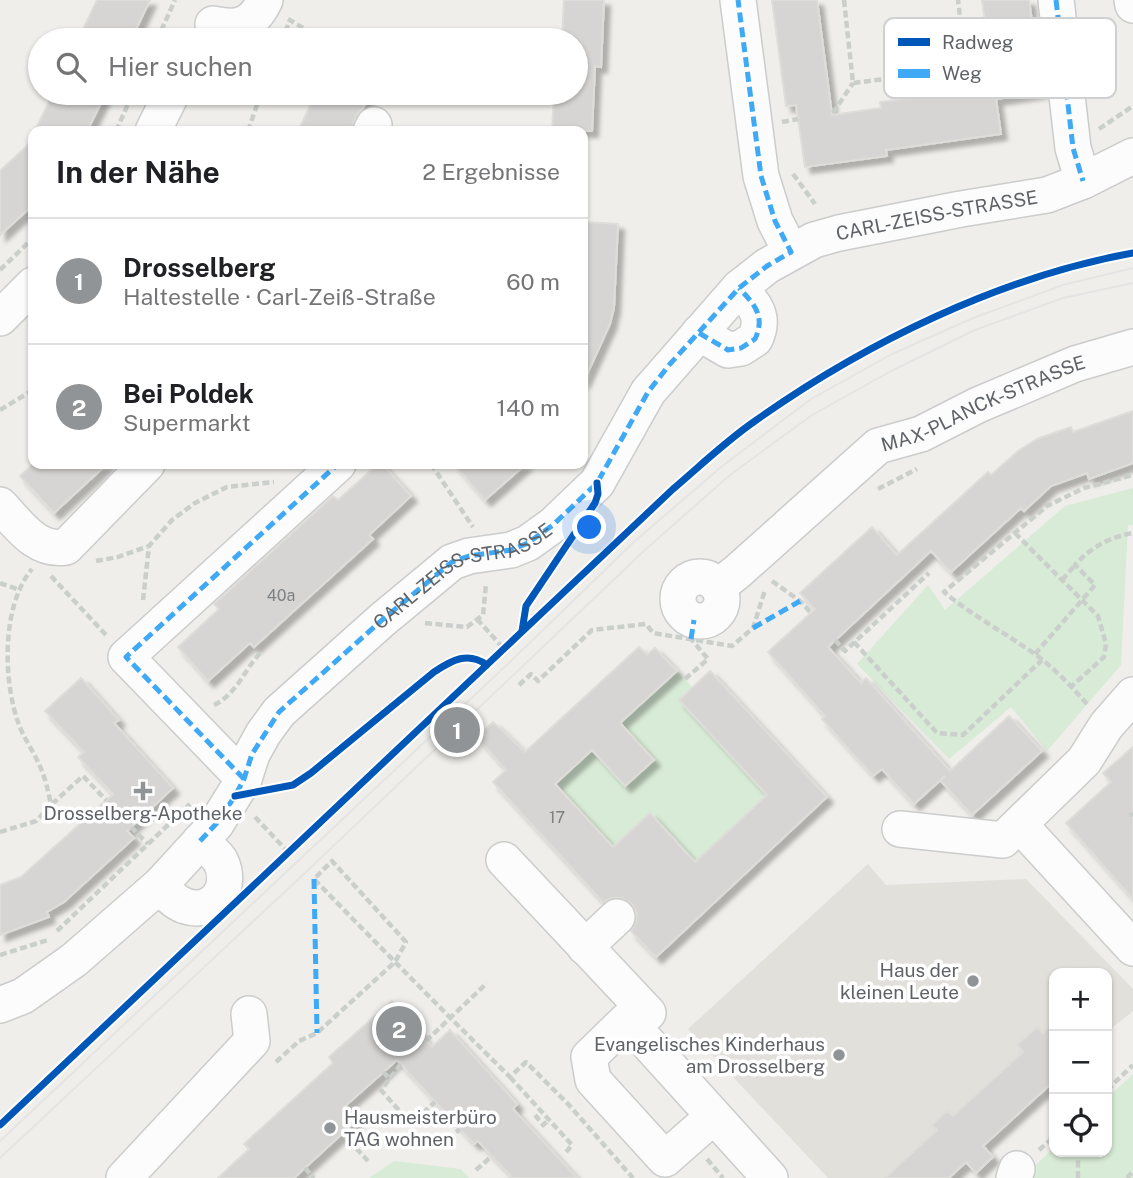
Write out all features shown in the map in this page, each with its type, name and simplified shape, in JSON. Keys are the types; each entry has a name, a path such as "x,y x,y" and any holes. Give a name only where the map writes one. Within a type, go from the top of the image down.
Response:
{"street":[{"path":"738,0 761,176 775,221 791,251"},
{"path":"1056,0 1058,18"},
{"path":"209,21 229,28 242,25 272,9"},
{"path":"1067,98 1073,148 1083,181"},
{"path":"156,126 166,105"},
{"name":"CARL-ZEISS-STRASSE","path":"0,1005 23,996 74,960 160,885 216,824 244,779 252,754 279,712 382,620 453,562 469,556 510,550 528,543 553,525 597,483 648,392 739,288 767,266 814,240 839,233 1047,195 1083,181 1133,156"},
{"path":"699,333 728,350 741,348 755,339 760,324 759,313 739,288"},
{"path":"0,318 28,290"},
{"name":"MAX-PLANCK-STRASSE","path":"718,587 878,446 921,434 978,405 1075,364 1133,347"},
{"path":"0,505 35,542 53,549 66,547 142,469"},
{"path":"244,779 117,647 327,474"},
{"path":"900,829 1003,840 1084,761 1106,726 1133,695"},
{"path":"1020,825 1133,948"},
{"path":"160,885 172,899 186,906 199,907 215,901 223,891 225,873 218,857 200,841"},
{"path":"504,860 585,947 714,1116 770,1178"},
{"path":"585,947 617,917"},
{"path":"124,1178 252,1041 249,1014"},
{"path":"638,1017 589,1057 593,1080 666,1159 714,1116"}],"path":[{"path":"162,28 175,0"},
{"path":"833,113 853,83 844,0"},
{"path":"958,0 960,18"},
{"path":"272,9 278,28"},
{"path":"272,9 303,28"},
{"path":"853,83 884,79"},
{"path":"118,126 128,105"},
{"path":"250,126 257,105"},
{"path":"1096,131 1133,106"},
{"path":"782,122 784,134"},
{"path":"789,169 815,204"},
{"path":"0,270 28,243"},
{"path":"0,410 28,393"},
{"path":"876,490 922,466"},
{"path":"419,623 467,627 483,615 488,553 470,520 434,469"},
{"path":"141,611 149,546 172,520 195,503 226,486 327,474"},
{"path":"1106,726 1072,686 1035,654 962,607 944,592 1047,506 1084,488 1133,475"},
{"path":"1014,533 1098,616 1106,644 1104,657 1072,686"},
{"path":"1062,580 1083,556 1114,536 1133,533"},
{"path":"37,563 20,590 11,619 7,653 10,685 19,726 47,783 51,805"},
{"path":"1035,654 1095,585 1075,565"},
{"path":"519,685 531,674 538,681 592,630 646,624 653,633 732,646 753,628 763,592 782,573"},
{"path":"835,640 845,650 929,573"},
{"path":"51,576 117,647"},
{"path":"772,582 800,601 811,613"},
{"path":"0,583 20,590"},
{"path":"477,619 505,649"},
{"path":"685,679 708,659 691,639"},
{"path":"853,642 937,733 963,735 1042,660"},
{"path":"178,711 199,710 218,704 230,695 261,652"},
{"path":"0,660 7,653"},
{"path":"0,832 36,821 83,776 106,800"},
{"path":"0,955 48,939 196,798"},
{"path":"256,819 288,852"},
{"path":"131,827 148,844"},
{"path":"317,1033 395,962 406,942 332,861 314,879 395,962 451,1019 510,1077 572,1145 566,1152"},
{"path":"426,1041 487,983"},
{"path":"510,1077 526,1062 569,1105 633,1178"},
{"path":"401,1065 381,1090 411,1124"},
{"path":"1112,1085 1133,1065"},
{"path":"383,1072 391,1080"},
{"path":"423,1113 435,1102"},
{"path":"535,1115 544,1125 549,1120"},
{"path":"448,1139 460,1129"},
{"path":"342,1133 368,1161"},
{"path":"476,1170 492,1156"},
{"path":"1078,1157 1078,1178"},
{"path":"305,1168 314,1178"},
{"path":"1127,1178 1133,1171"}],"shaded area":[{"path":"868,864 886,885 1026,879 1133,989 1133,1011 1112,1028 1112,968 1049,968 1049,1085 984,1146 993,1157 976,1173 966,1162 949,1178 828,1178 688,1029"}],"green space":[{"path":"1133,488 1133,525 1128,525 1121,665 1047,751 1011,707 949,759 857,664 928,585 945,610 1065,506"},
{"path":"677,671 692,687 679,700 771,792 659,897 673,838 650,813 613,847 555,784 592,750 626,786 654,760 620,723"},
{"path":"1133,1074 1133,1178 1023,1178 1049,1152 1049,1157 1112,1157 1112,1093"},
{"path":"394,1161 461,1169 469,1178 369,1178"}],"building":[{"path":"97,0 150,0 137,28 84,28"},
{"path":"564,0 604,0 601,67 595,66 592,131 588,131 588,126 552,126 553,105 588,105 588,28 563,28"},
{"path":"772,0 817,0 832,115 881,108 880,102 908,98 1003,98 996,99 1001,134 886,150 887,156 805,167 796,105 786,106"},
{"path":"982,0 1029,0 1032,18 985,18"},
{"path":"47,105 100,105 90,126 37,126"},
{"path":"310,105 365,105 353,126 300,126"},
{"path":"28,145 28,210 0,235 0,171"},
{"path":"588,222 618,224 614,307 610,324 588,372"},
{"path":"1133,411 1133,463 1089,479 1087,473 1051,486 1024,511 1021,508 951,572 931,551 828,647 861,683 866,678 950,771 1009,716 1042,751 972,815 940,780 914,804 882,769 873,776 822,719 825,716 768,652 815,609 800,593 872,527 897,555 988,472 991,475 1018,451 1037,439 1071,427 1073,432"},
{"path":"28,469 102,469 54,513 20,476"},
{"path":"372,469 387,469 411,496 369,535 373,539 254,647 250,643 208,681 178,647 219,609 214,604 333,496 338,500"},
{"path":"458,469 520,469 485,500"},
{"path":"639,647 647,655 655,648 677,671 620,723 654,760 625,786 592,750 555,784 613,847 650,813 695,862 767,795 679,700 710,671 827,797 656,957 631,931 637,913 632,904 622,898 603,902 493,782 506,770 477,737 493,722 525,752"},
{"path":"81,678 119,720 114,723 173,788 127,831 134,838 64,902 47,912 49,917 0,935 0,885 21,877 113,794 78,757 84,752 45,711"},
{"path":"1133,747 1133,899 1066,823 1111,782 1103,773"},
{"path":"392,1001 432,1047 450,1030 517,1104 513,1109 577,1178 513,1178 478,1141 474,1144 397,1060 344,1107 356,1121 294,1178 218,1178 249,1149 244,1144 333,1063 329,1057"},
{"path":"1037,1027 1043,1033 1049,1028 1049,1086 983,1146 993,1157 976,1173 966,1162 949,1178 885,1178 937,1130 932,1125 947,1111 953,1116 1023,1052 1017,1045"}],"tram line":[{"path":"0,1141 635,541 721,467 811,399 892,354 973,318 1063,285 1133,268"},
{"path":"0,1158 646,549 730,475 812,415 893,370 975,330 1063,298 1133,283"}],"marked path":[{"path":"200,841 216,824 235,796 252,754 279,712 452,562 469,556 511,550 528,543 553,525 597,483 648,392 670,364 739,288 767,266 791,252 775,221 761,176 738,0"},
{"path":"1056,0 1058,18"},
{"path":"1067,98 1073,148 1083,181"},
{"path":"699,333 728,350 741,348 755,339 759,317 754,305 739,288"},
{"path":"244,779 126,657 333,469"},
{"path":"753,628 800,601"},
{"path":"691,639 694,620"},
{"path":"314,879 317,1033"}],"cycle path":[{"path":"0,1125 673,489 723,445 797,392 842,365 935,317 1033,278 1133,253"},
{"path":"522,631 526,606 595,503 597,483"},
{"path":"235,796 293,785 447,664 473,658 487,665"}],"place":[{"name":"Drosselberg","path":"457,730"},
{"name":"Drosselberg-Apotheke","path":"143,791"},
{"name":"Haus der kleinen Leute","path":"973,981"},
{"name":"Bei Poldek","path":"399,1029"},
{"name":"Evangelisches Kinderhaus am Drosselberg","path":"839,1055"},
{"name":"Hausmeisterbüro TAG wohnen","path":"330,1128"}]}
